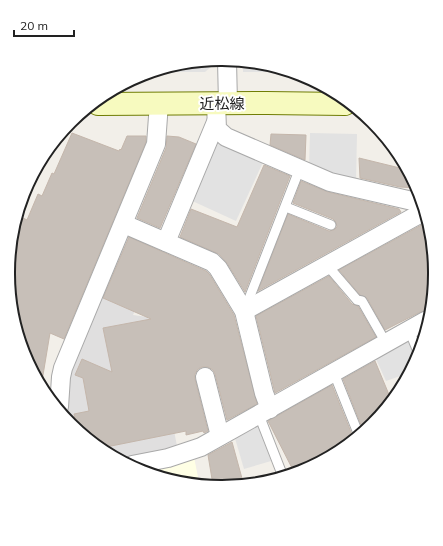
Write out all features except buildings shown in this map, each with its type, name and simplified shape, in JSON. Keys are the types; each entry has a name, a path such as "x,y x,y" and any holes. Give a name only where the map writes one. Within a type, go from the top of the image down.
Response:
{"street":[{"path":"226,66 217,129 226,137 330,182 415,201"},
{"name":"近松線","path":"103,104 159,103 220,110 267,102 340,104"},
{"path":"59,401 63,368 156,144 159,103"},
{"path":"166,242 220,110"},
{"path":"244,310 419,214"},
{"path":"124,224 212,262 218,268 244,310 264,393 265,412"},
{"path":"141,463 168,458 202,447 422,323"},
{"path":"205,376 220,436"}],"lane":[{"path":"244,310 286,207 300,168"},
{"path":"286,207 331,225"},
{"path":"327,265 357,300 362,301 386,343"},
{"path":"409,330 415,344"},
{"path":"334,373 356,429"},
{"path":"265,412 281,471"}],"shaded area":[{"path":"211,67 205,72 174,72"},
{"path":"243,68 268,72 243,72"},
{"path":"310,133 357,134 356,183 309,168"},
{"path":"216,139 264,160 236,221 188,199"},
{"path":"125,227 164,243 133,315 147,317 153,324 177,446 132,459 107,445 75,419 63,406 65,370"},
{"path":"409,341 413,350 400,376 386,381 376,359"},
{"path":"257,422 271,461 244,469 234,435"},
{"path":"194,457 198,478 181,476 151,467"}]}
